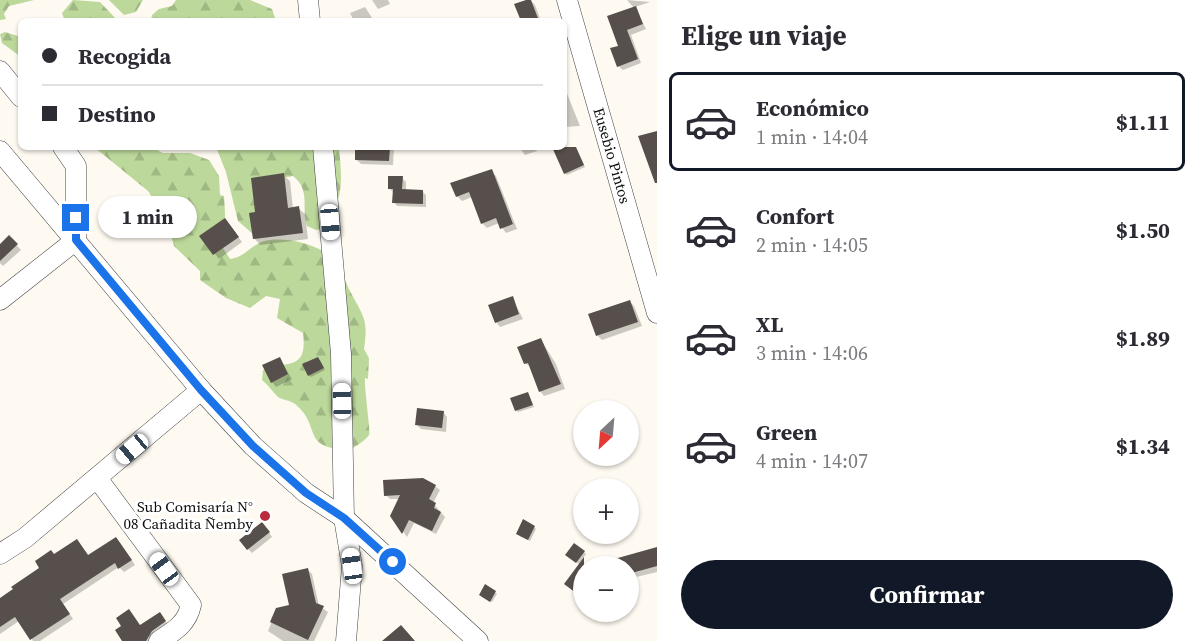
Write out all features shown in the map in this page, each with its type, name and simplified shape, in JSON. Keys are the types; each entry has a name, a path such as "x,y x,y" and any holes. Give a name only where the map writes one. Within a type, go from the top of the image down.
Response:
{"street":[{"path":"308,0 310,18"},
{"name":"Eusebio Pintos","path":"567,0 657,312"},
{"path":"0,71 18,92"},
{"path":"0,150 201,390 253,446 306,493 344,518 478,641"},
{"path":"65,150 76,166 76,240"},
{"path":"323,150 341,354 344,518 352,566 346,641"},
{"path":"0,300 76,240"},
{"path":"0,554 98,478 201,390"},
{"path":"98,478 191,605 189,616 183,624 159,641"}],"green space":[{"path":"0,0 34,0 9,6 4,14 6,19 0,20"},
{"path":"73,0 100,2 115,18 64,18 62,13"},
{"path":"109,0 143,0 136,12 124,15"},
{"path":"176,0 250,0 272,9 275,18 152,18 159,9 172,6"},
{"path":"5,32 18,36 18,55 2,43 0,34"},
{"path":"98,150 157,150 163,153 190,153 209,160 219,176 220,195 224,196 224,225 219,242 230,259 236,258 259,243 277,240 310,245 331,257 340,269 365,325 364,349 369,358 368,379 365,378 365,383 369,435 365,439 350,450 324,445 314,435 303,412 293,403 278,397 262,380 263,370 299,359 304,345 303,333 277,318 280,299 266,296 250,308 226,298 200,280 200,271 174,246 167,220 148,191"},
{"path":"217,150 339,150 341,169 339,199 325,228 316,230 307,226 304,193 299,181 293,176 283,178 253,234 238,221 226,172"}],"building":[{"path":"531,0 538,18 520,18 514,4"},
{"path":"636,6 643,24 627,30 638,59 617,67 610,48 618,46 607,16"},
{"path":"657,131 657,183 655,183 638,136"},
{"path":"576,147 584,165 564,174 553,150"},
{"path":"355,150 390,150 389,161 355,160"},
{"path":"492,169 513,224 500,229 496,218 481,224 469,192 456,197 450,183"},
{"path":"284,173 288,208 299,206 303,233 253,239 249,213 255,212 251,178"},
{"path":"388,176 403,176 402,189 423,190 423,204 392,203 393,189 388,189"},
{"path":"225,218 239,237 213,255 199,236"},
{"path":"9,235 18,244 0,261 0,244"},
{"path":"513,296 519,314 495,323 488,305"},
{"path":"630,300 638,322 596,336 588,314"},
{"path":"541,338 561,384 539,392 528,363 524,364 517,347"},
{"path":"280,357 288,374 271,383 262,365"},
{"path":"318,357 324,368 308,376 302,364"},
{"path":"528,392 533,405 515,411 510,398"},
{"path":"417,408 444,411 442,428 415,425"},
{"path":"423,478 436,485 429,499 436,503 434,508 441,512 432,531 409,520 402,534 390,516 400,495 384,496 383,480"},
{"path":"523,519 535,526 528,540 516,534"},
{"path":"262,522 270,532 247,550 239,540"},
{"path":"116,537 132,560 118,569 115,563 60,599 70,614 30,640 15,617 0,627 0,598 13,589 11,587 39,568 35,561 51,550 54,554 77,539 88,555"},
{"path":"573,544 585,551 581,556 573,556 573,561 565,555"},
{"path":"657,547 657,566 639,571 639,556 625,556"},
{"path":"308,568 316,603 324,606 308,640 270,622 276,608 289,605 282,574"},
{"path":"573,572 573,591 564,584"},
{"path":"485,584 496,591 490,602 479,595"},
{"path":"129,609 140,625 160,612 166,621 152,631 146,641 122,641 115,630 121,626 116,618"},
{"path":"401,625 415,641 382,641"}],"place":[{"name":"Sub Comisaría N° 08 Cañadita Ñemby","path":"265,516"}],"route":[{"path":"76,218 76,240 201,390 253,446 306,493 344,518 393,562"}]}
